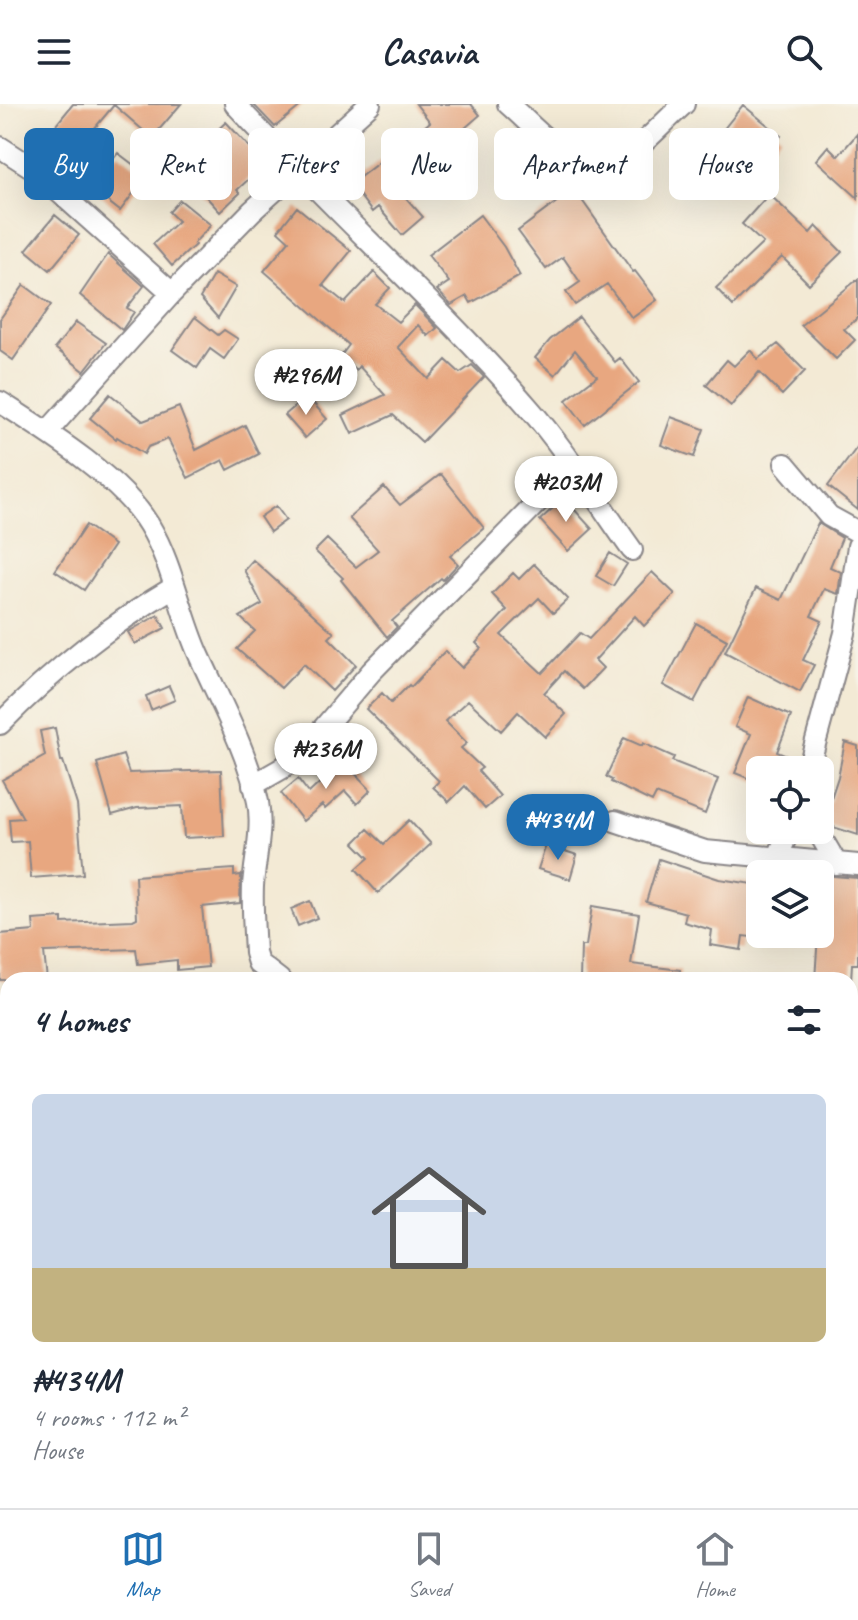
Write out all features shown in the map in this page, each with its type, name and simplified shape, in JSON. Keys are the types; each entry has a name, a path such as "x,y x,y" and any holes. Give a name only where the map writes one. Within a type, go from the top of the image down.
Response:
{"street":[{"path":"235,104 257,128"},
{"path":"343,128 370,104"},
{"path":"508,104 577,162 593,165 611,164 637,149 684,104"},
{"path":"0,147 31,167 172,293"},
{"path":"47,432 172,293 267,200"},
{"path":"325,200 476,348 531,410 632,550"},
{"path":"0,402 47,432 130,500 149,525 166,560 183,618 227,717 258,801 260,829 253,888 255,953 258,963 270,972"},
{"path":"785,464 829,516 858,532"},
{"path":"253,785 304,751 371,672 572,467"},
{"path":"812,756 845,633 858,546"},
{"path":"0,724 58,667 113,624 174,587"},
{"path":"615,821 705,851 848,865"},
{"path":"778,857 783,844"},
{"path":"829,844 848,865"}],"building":[{"path":"73,104 181,104 161,128 140,128 114,105 95,128 53,128"},
{"path":"253,104 303,104 275,127"},
{"path":"416,104 471,104 480,115 465,128 425,128 430,122"},
{"path":"743,105 771,128 725,128"},
{"path":"232,128 248,146 248,180 237,190 240,193 220,212 209,200 232,200"},
{"path":"858,133 858,198 816,160 828,146 838,156"},
{"path":"118,153 130,162 130,198 120,211 106,200 114,200 114,158"},
{"path":"381,161 381,200 408,200 423,217 402,235 378,207 372,212 363,200 365,173"},
{"path":"180,200 211,225 172,266 153,244 178,221 169,212"},
{"path":"559,200 582,200 657,300 632,318 607,284 575,305 566,292 580,282 563,257 546,269 518,231"},
{"path":"764,200 775,200 810,233 816,226 842,252 809,284 782,257 733,306 716,288 763,243 742,224"},
{"path":"297,207 351,251 323,285 345,303 374,272 390,288 375,304 398,322 415,305 437,328 428,336 418,325 398,347 428,379 446,360 460,373 472,365 484,377 422,442 393,415 352,434 343,415 385,395 359,366 356,370 340,357 349,345 264,271 289,241 278,231"},
{"path":"55,215 79,235 50,270 26,250"},
{"path":"480,215 504,247 520,276 471,303 467,296 451,305 437,290 449,282 428,255"},
{"path":"108,254 144,286 127,308 134,312 122,330 80,295"},
{"path":"214,274 236,287 218,318 200,298"},
{"path":"858,279 858,318 844,329 855,340 836,359 801,325"},
{"path":"24,285 51,305 13,360 0,351 0,319"},
{"path":"195,317 218,335 224,330 238,339 224,359 210,349 197,368 172,350"},
{"path":"579,317 615,362 620,358 639,382 585,425 566,400 597,376 575,350 555,375 535,358 550,340"},
{"path":"76,322 106,343 84,371 55,348"},
{"path":"778,344 805,371 782,395 759,372 731,406 706,385 727,360 734,366 750,350 758,359"},
{"path":"110,394 143,421 179,407 196,450 245,425 259,454 228,470 223,460 188,478 168,439 148,447 144,454 116,439 90,418"},
{"path":"307,396 327,419 305,438 285,415"},
{"path":"671,417 704,429 694,457 661,445"},
{"path":"858,446 858,510 828,486"},
{"path":"441,474 484,528 450,556 458,564 443,580 441,578 392,621 397,627 387,637 341,580 343,578 315,551 327,539 356,567 378,550 349,518 384,487 400,505"},
{"path":"564,498 592,529 568,551 540,520"},
{"path":"276,506 286,520 270,532 260,517"},
{"path":"818,523 842,538 830,567 841,572 838,594 824,589 811,616 822,621 803,660 814,665 800,692 725,652 756,588 781,600"},
{"path":"86,525 114,545 84,590 55,571"},
{"path":"610,553 627,564 613,586 596,576"},
{"path":"253,560 334,633 329,638 356,665 332,691 304,664 281,688 237,649 255,631 240,617 262,604 244,570"},
{"path":"534,564 568,599 553,613 539,598 501,635 542,673 580,633 589,639 652,572 675,594 644,626 635,616 595,660 603,668 583,689 564,671 544,693 566,714 545,737 518,712 501,731 468,700 445,721 467,743 461,748 482,768 478,771 500,796 485,809 465,786 449,802 433,787 439,781 366,709 382,693 391,703 445,651 462,668 481,648 476,643 507,610 492,594 513,573 519,579"},
{"path":"158,615 165,628 135,644 128,632"},
{"path":"696,623 727,640 694,702 663,685"},
{"path":"169,686 175,700 151,710 146,696"},
{"path":"748,697 791,716 777,752 787,756 746,756 746,777 735,773 751,734 735,727"},
{"path":"55,728 61,761 77,805 83,874 31,878 28,841 11,842 9,819 23,818 2,780 45,756 40,731"},
{"path":"624,738 642,746 643,743 674,757 672,761 718,779 705,814 656,794 652,802 611,782 606,777"},
{"path":"845,742 858,746 858,835 834,827 834,789"},
{"path":"123,755 129,773 221,770 224,836 184,838 182,806 137,808 112,815 97,763"},
{"path":"343,761 371,790 357,804 345,791 325,809 322,805 303,821 281,793 298,779 309,793"},
{"path":"409,820 431,844 378,893 356,869 369,858 354,843 368,829 384,844"},
{"path":"546,845 577,855 570,879 538,869"},
{"path":"659,859 719,879 746,883 746,936 743,936 741,950 710,945 712,930 684,922 686,913 646,902"},
{"path":"234,869 234,876 241,875 240,903 202,907 208,967 177,970 177,960 138,964 136,949 44,952 46,972 0,972 0,934 34,931 33,920 62,918 62,923 137,918 135,876"},
{"path":"834,876 858,878 858,964 852,964 852,972 816,972 817,948 834,948"},
{"path":"310,901 317,918 298,926 291,909"},
{"path":"592,906 639,914 631,964 680,972 580,972 581,946 586,946"}]}
